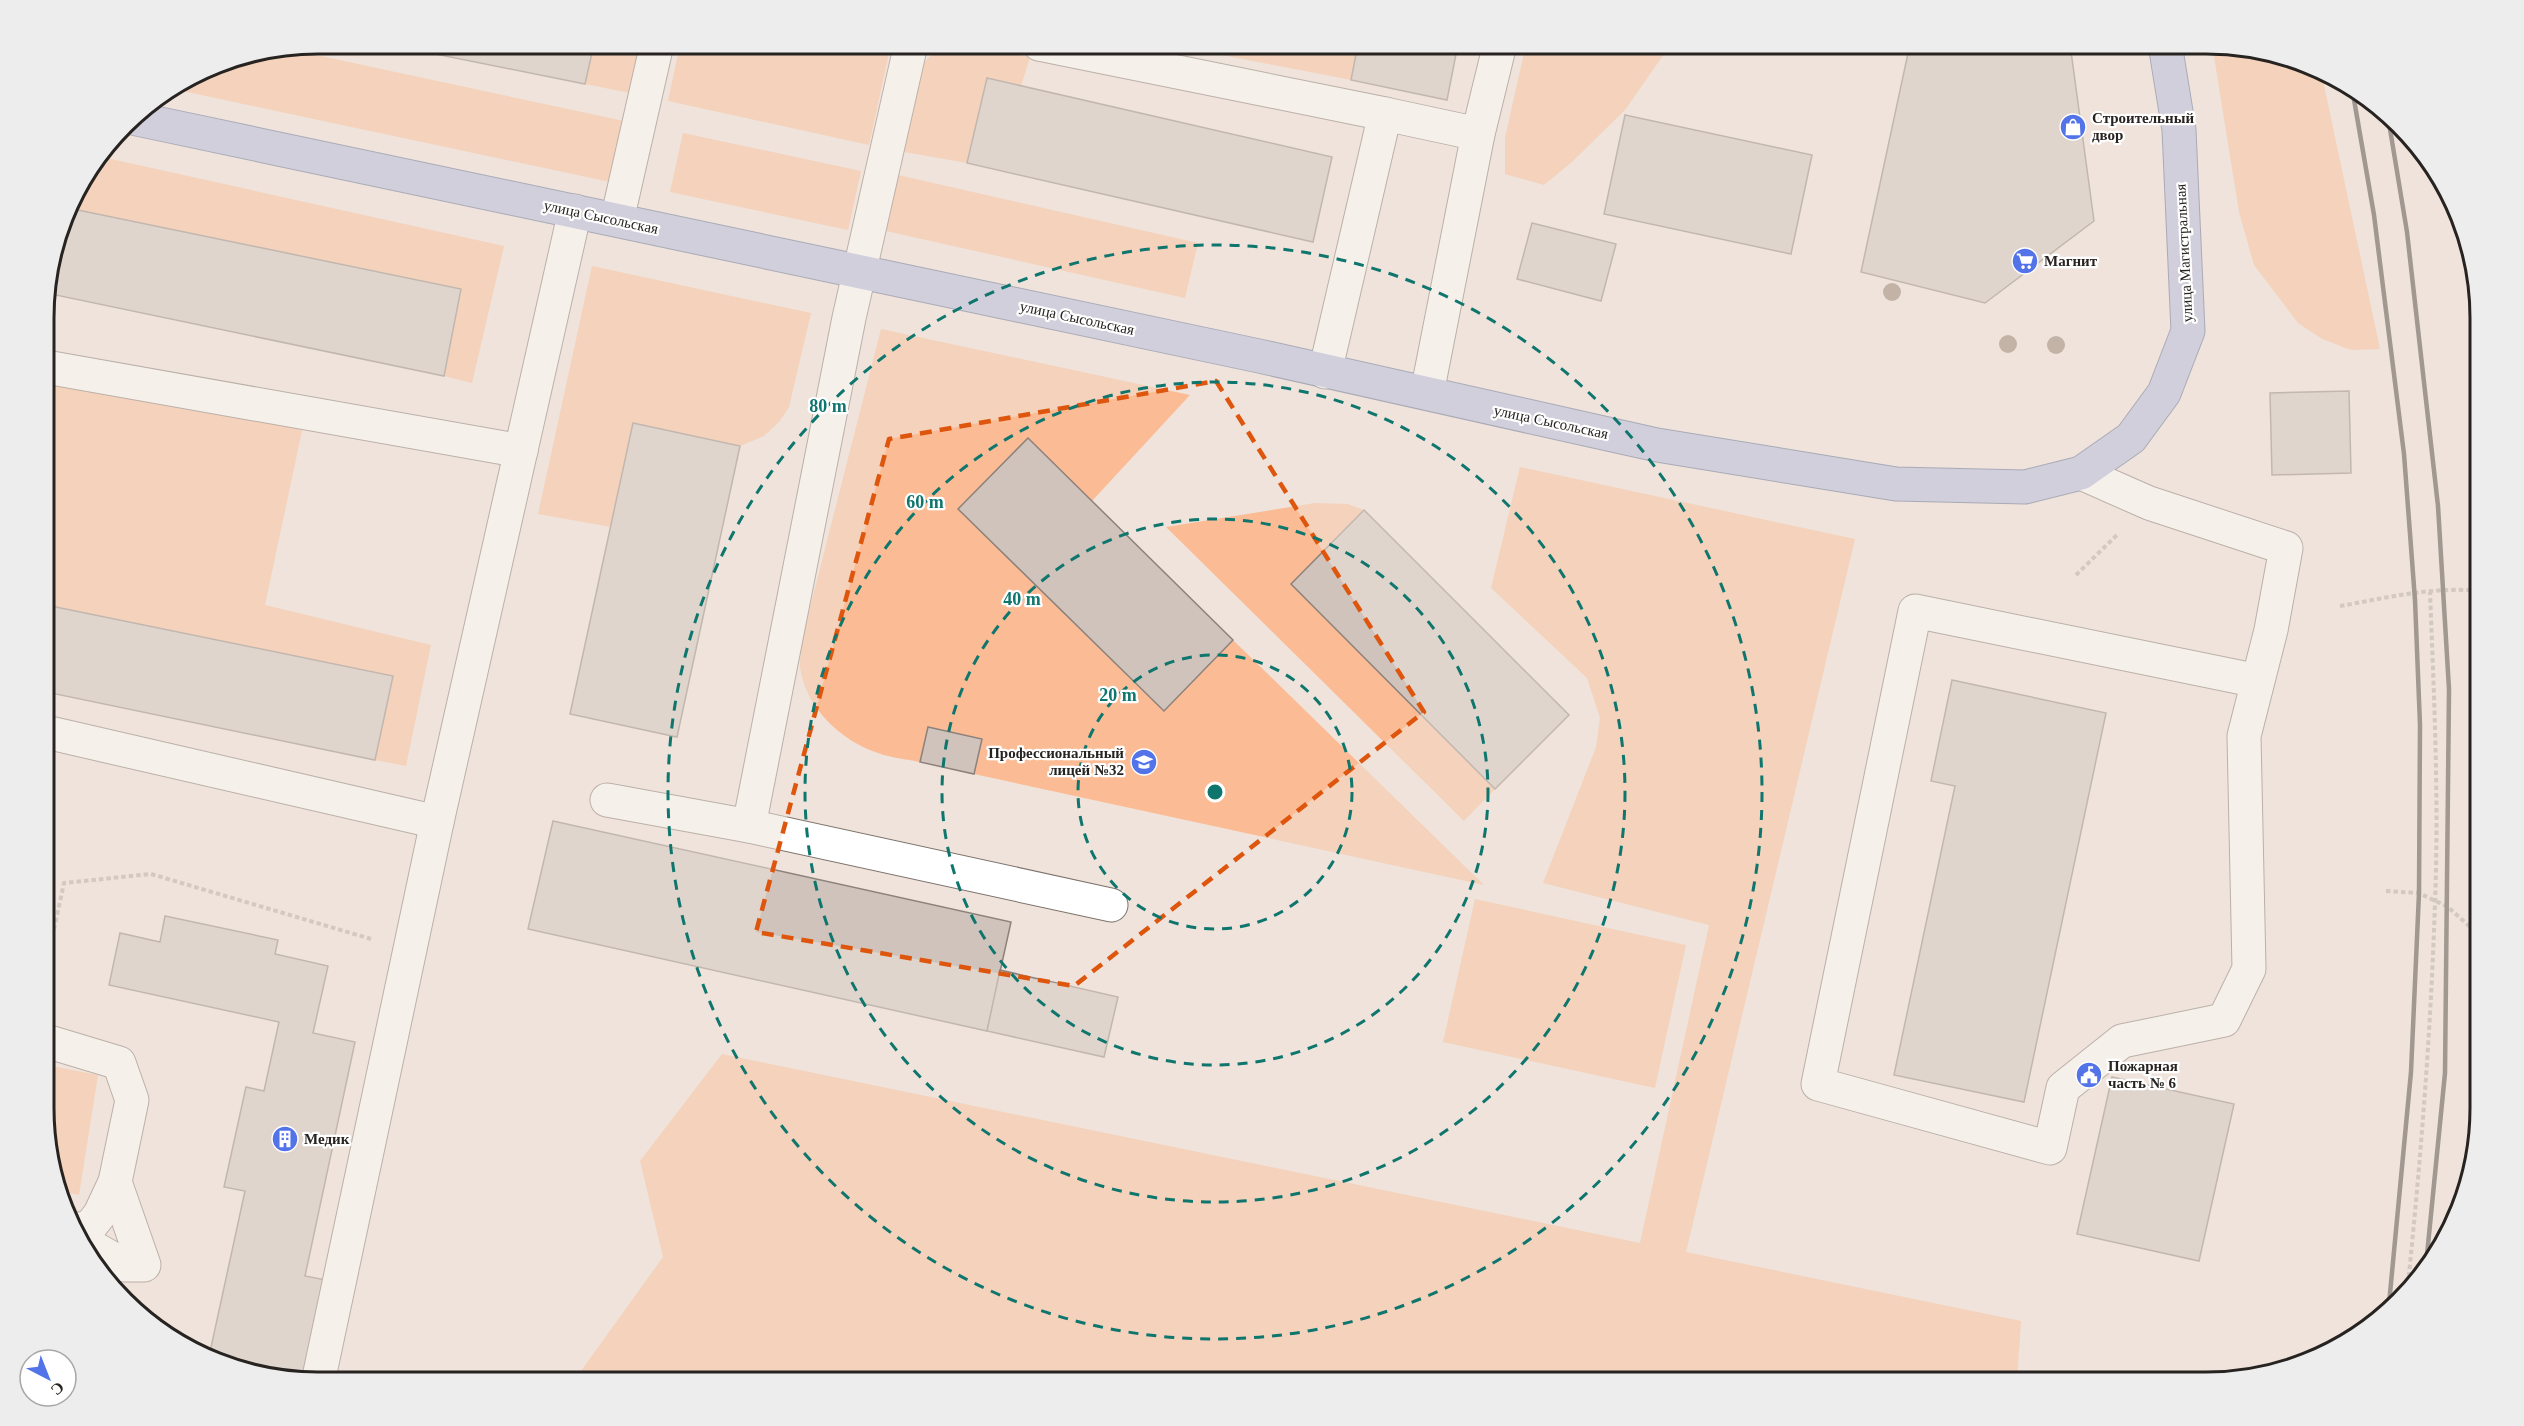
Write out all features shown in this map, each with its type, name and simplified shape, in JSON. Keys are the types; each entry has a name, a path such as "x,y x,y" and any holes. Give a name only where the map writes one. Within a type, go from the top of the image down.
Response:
{"main road":[{"name":"улица Магистральная","path":"2025,487 2081,473 2131,438 2164,393 2188,331 2179,130 2168,54"},
{"name":"улица Сысольская","path":"143,120 1427,393 1657,445 1896,484 2025,487"}],"street":[{"path":"617,220 655,54"},
{"path":"749,826 859,272 909,54"},
{"path":"1094,54 1478,134"},
{"path":"1427,393 1478,134 1498,54"},
{"path":"1325,372 1385,114"},
{"path":"320,1372 437,822 575,211"},
{"path":"54,368 467,444 521,451"},
{"path":"2081,473 2149,503 2286,548 2271,630 2244,736 2249,969 2223,1020 2122,1041 2063,1088 2050,1148 1818,1084 1914,611 2258,681"},
{"path":"54,734 437,822"},
{"path":"607,800 749,826 1111,906"},
{"path":"54,1043 119,1063 132,1100 116,1182 100,1214 89,1228 83,1229"},
{"path":"94,1248 124,1265 144,1265 116,1182"}],"path":[{"path":"2076,575 2149,503"},
{"path":"2340,606 2406,594 2470,591"},
{"path":"2409,1278 2423,1138 2435,901 2436,753 2430,592"},
{"path":"54,929 64,883 150,874 410,950"},
{"path":"2386,891 2419,893 2448,907 2470,927"}],"highlighted area":[{"path":"1216,381 1424,712 1074,986 756,932 889,439"}],"shaded area":[{"path":"313,54 624,121 610,182 183,91 217,74 249,63 283,56"},
{"path":"592,54 639,54 630,93 585,84"},
{"path":"678,54 889,54 869,145 668,101"},
{"path":"933,54 1013,54 1030,57 1021,86 987,79 967,163 899,151 919,67"},
{"path":"1217,54 1356,54 1351,80"},
{"path":"1524,54 1664,54 1625,110 1573,161 1544,185 1505,174 1505,138"},
{"path":"2214,54 2241,56 2275,63 2323,81 2380,349 2351,350 2322,339 2298,323 2254,265 2239,212"},
{"path":"683,133 861,171 848,230 670,192"},
{"path":"107,158 504,246 472,383 444,376 461,289 77,210"},
{"path":"898,175 1198,243 1185,298 886,231"},
{"path":"592,266 811,313 789,407 779,422 764,436 740,446 634,423 611,527 538,514"},
{"path":"881,329 1190,395 1092,501 1028,438 958,509 1164,711 1233,640 1484,885 974,774 982,739 928,727 920,762 864,748 838,731 817,709 803,682 800,667 801,643"},
{"path":"54,378 303,426 265,605 431,645 406,766 375,760 392,676 54,607"},
{"path":"1520,467 1855,539 1686,1252 2021,1321 2018,1372 580,1372 663,1257 640,1161 722,1054 1640,1243 1709,925 1543,883 1596,747 1600,718 1587,678 1491,588"},
{"path":"1315,503 1348,504 1364,510 1291,584 1495,789 1464,821 1166,527"},
{"path":"1475,899 1686,945 1655,1088 1443,1042"},
{"path":"54,1067 98,1075 79,1195 68,1193 59,1160 54,1108"}],"building":[{"path":"436,54 592,54 585,84"},
{"path":"1356,54 1456,54 1447,100 1351,80"},
{"path":"1908,54 2071,54 2094,221 1985,303 1861,272"},
{"path":"987,78 1332,157 1313,242 967,163"},
{"path":"1625,115 1812,155 1791,254 1604,214"},
{"path":"77,210 461,289 444,376 55,295 63,249"},
{"path":"1532,223 1616,244 1601,301 1517,279"},
{"path":"2349,391 2351,473 2272,475 2270,393"},
{"path":"633,423 740,446 677,737 570,714"},
{"path":"1028,438 1233,640 1164,711 958,509"},
{"path":"1364,510 1569,715 1495,789 1291,584"},
{"path":"54,607 393,676 375,760 54,694"},
{"path":"1952,680 2106,713 2024,1102 1894,1075 1955,786 1931,781"},
{"path":"928,727 982,739 974,774 920,762"},
{"path":"553,821 1011,922 987,1031 528,929"},
{"name":"Медик","path":"165,916 278,940 275,954 328,966 313,1033 355,1042 305,1276 331,1281 311,1372 266,1367 211,1349 245,1191 224,1187 246,1087 264,1091 279,1022 109,985 120,933 160,942"},
{"path":"1000,970 1118,997 1104,1057 987,1031"},
{"path":"2112,1077 2234,1104 2199,1261 2077,1234"}],"railway":[{"path":"2354,99 2374,215 2404,454 2415,600 2420,725 2419,893 2411,1072 2390,1298"},
{"path":"2390,128 2407,232 2438,506 2449,689 2445,1073 2427,1253"}],"place":[{"name":"Строительный двор","path":"2073,127"},
{"name":"Магнит","path":"2025,261"},
{"name":"Профессиональный лицей №32","path":"1144,762"},
{"name":"Пожарная часть № 6","path":"2089,1075"},
{"name":"Медик","path":"285,1139"}]}
